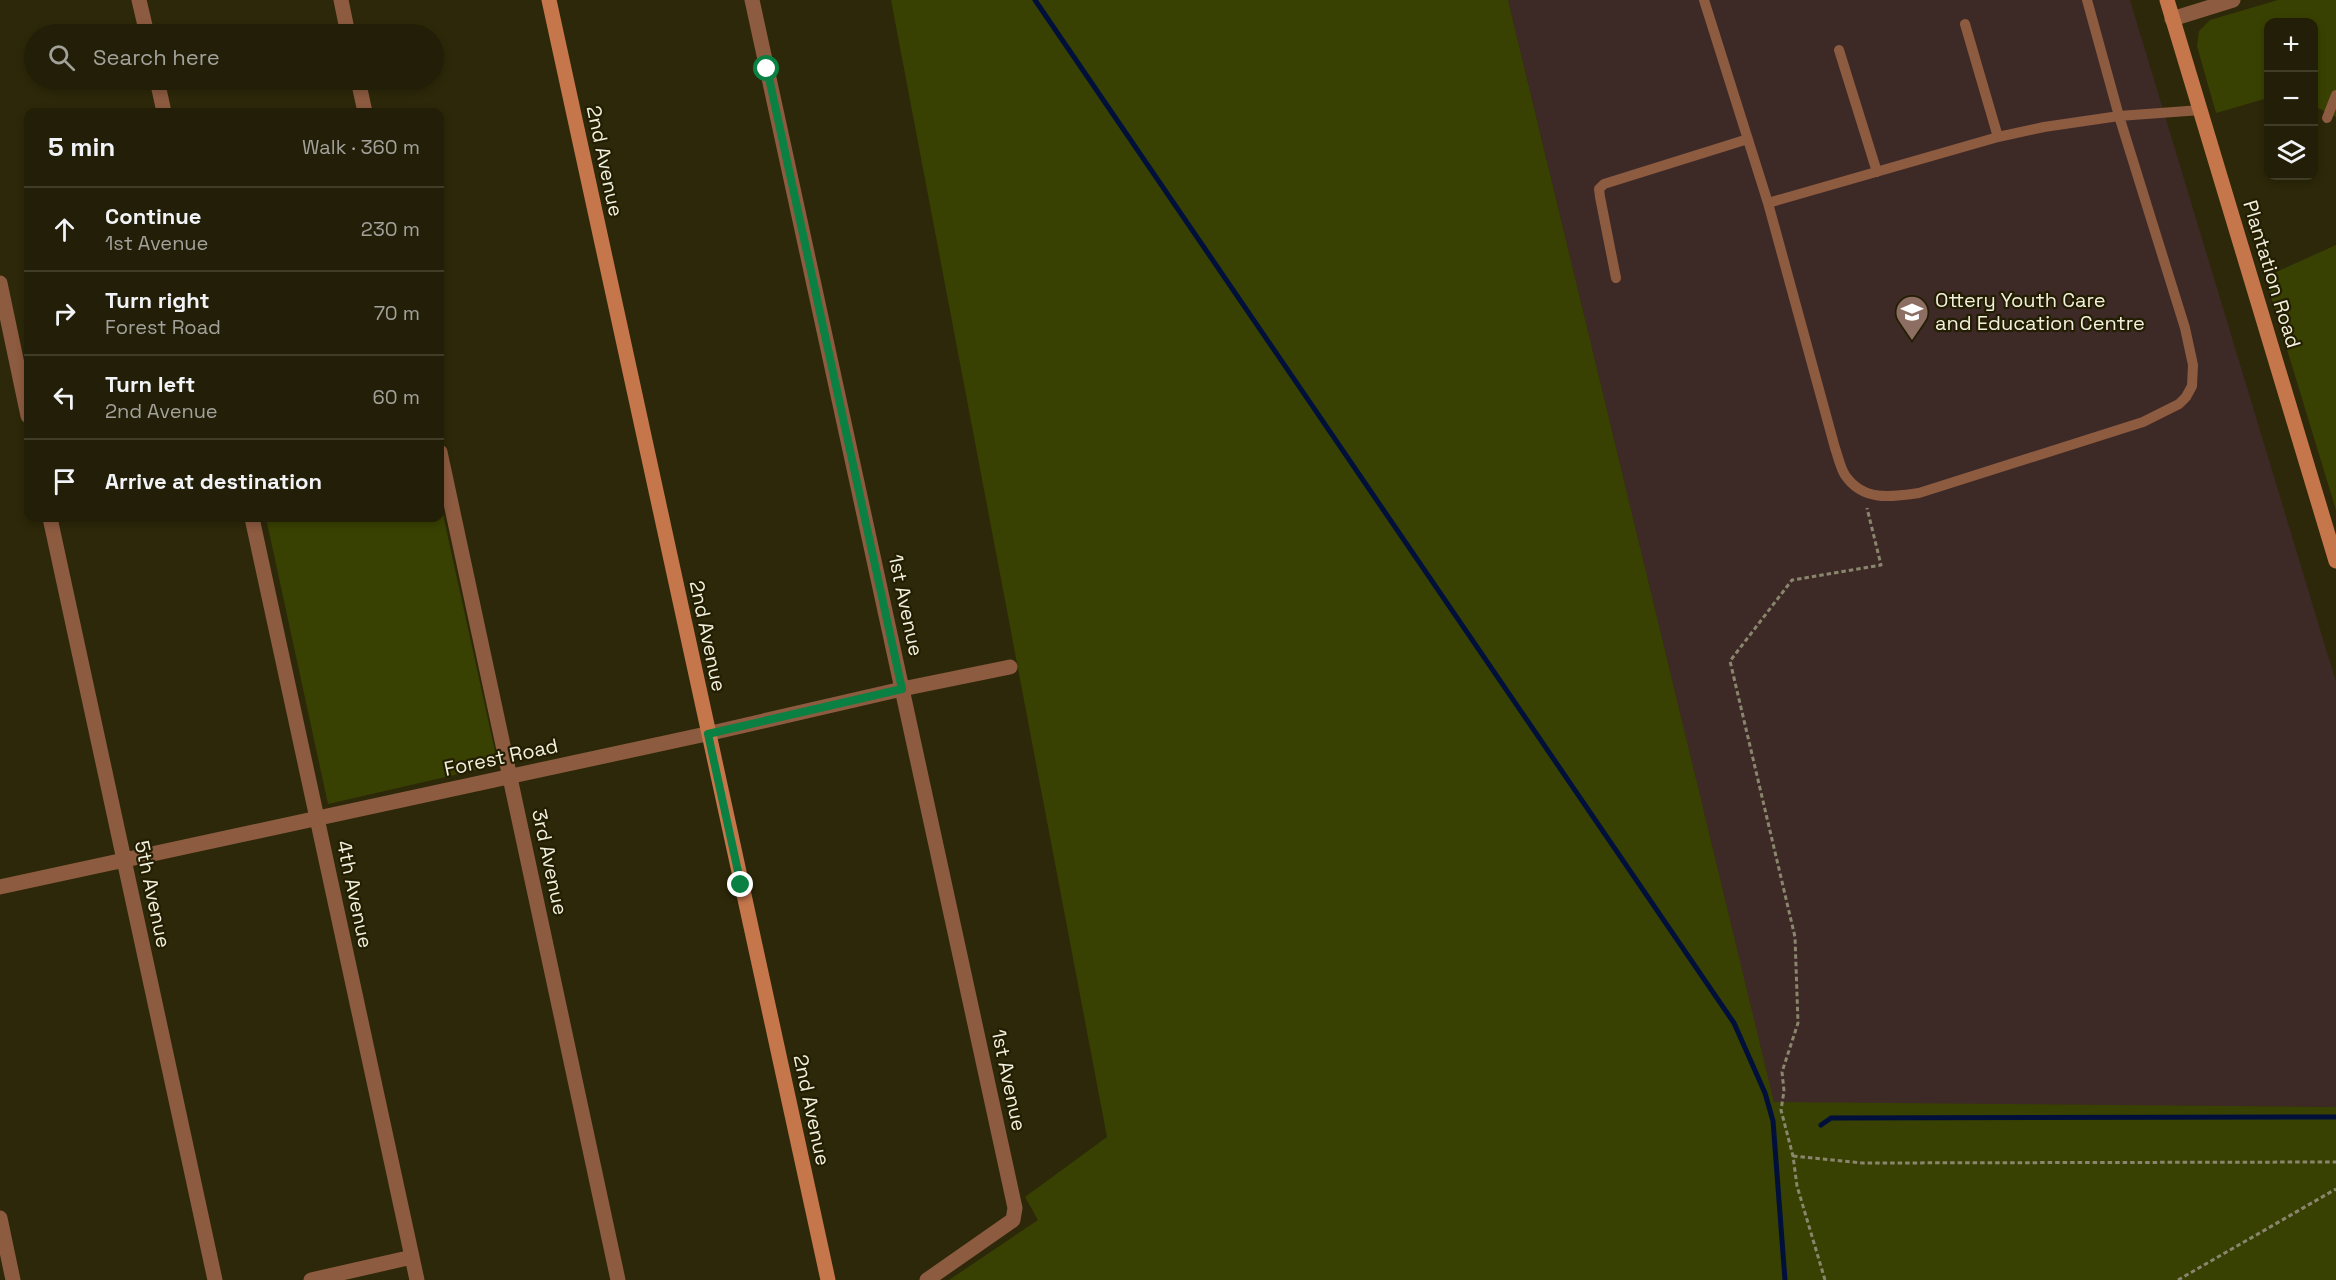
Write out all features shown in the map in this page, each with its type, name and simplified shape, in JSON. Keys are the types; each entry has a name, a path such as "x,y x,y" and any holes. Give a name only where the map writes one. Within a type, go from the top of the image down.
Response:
{"street":[{"path":"139,0 145,24"},
{"path":"341,0 346,24"},
{"name":"2nd Avenue","path":"549,0 828,1280"},
{"name":"1st Avenue","path":"753,0 1015,1208 1013,1220 1002,1230 927,1280"},
{"name":"Plantation Road","path":"2167,0 2336,561"},
{"path":"2172,19 2233,0"},
{"path":"159,90 163,108"},
{"path":"360,90 364,108"},
{"path":"0,283 24,397"},
{"name":"3rd Avenue","path":"444,471 618,1280"},
{"name":"5th Avenue","path":"51,522 215,1280"},
{"name":"4th Avenue","path":"253,522 417,1280"},
{"name":"Forest Road","path":"0,886 1010,667"},
{"path":"0,1218 13,1280"},
{"path":"311,1280 412,1257"}],"lane":[{"path":"1704,0 1768,203 1844,474 1855,486 1872,495 1888,498 1919,493 2143,422 2165,412 2186,397 2193,379 2191,352 2119,116 2087,0"},
{"path":"1965,24 1998,137"},
{"path":"1839,50 1877,172"},
{"path":"2327,118 2336,95"},
{"path":"1768,203 1998,137 2044,127 2119,116 2201,110"},
{"path":"1616,278 1599,189 1604,184 1748,139"}],"path":[{"path":"1825,1280 1797,1186 1793,1156 1781,1110 1784,1091 1782,1072 1798,1023 1795,937 1730,661 1792,580 1881,565 1866,509 1872,495"},
{"path":"1793,1156 1862,1163 2336,1162"},
{"path":"2178,1280 2336,1189"}],"shaded area":[{"name":"Ottery Youth Care and Education Centre","path":"1508,0 2130,0 2336,682 2336,1107 1774,1103"}],"green space":[{"path":"891,0 1508,0 1774,1102 2336,1107 2336,1280 949,1280 1038,1220 1025,1197 1107,1137"},
{"path":"2278,0 2336,0 2336,117 2318,108 2318,18 2264,18 2264,99 2216,113 2197,46 2199,31 2210,20"},
{"path":"2336,245 2336,510 2265,277"},
{"path":"444,519 498,765 328,804 267,522 444,522"}],"waterway":[{"path":"1035,0 1734,1023 1765,1093 1773,1121 1785,1280"},
{"path":"1821,1125 1831,1118 2336,1117"}],"place":[{"name":"Ottery Youth Care and Education Centre","path":"1912,341"}],"route":[{"path":"741,885 708,734 902,689 767,69"}]}
